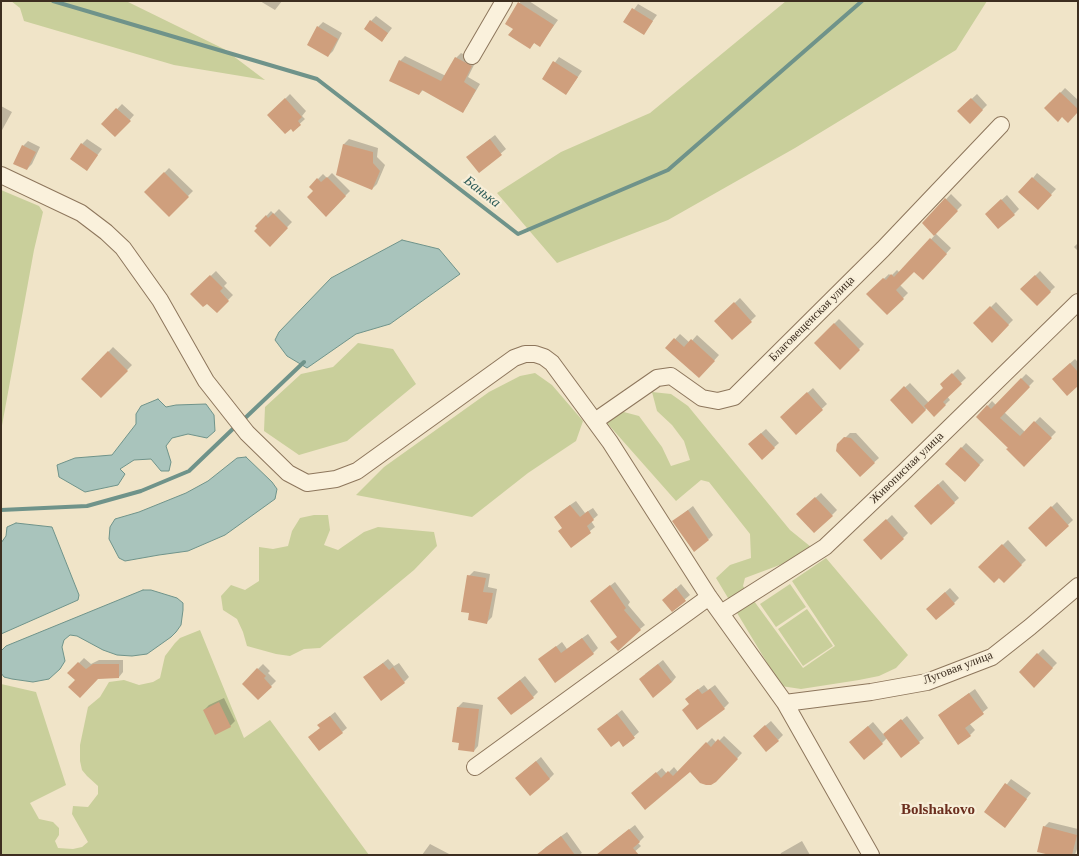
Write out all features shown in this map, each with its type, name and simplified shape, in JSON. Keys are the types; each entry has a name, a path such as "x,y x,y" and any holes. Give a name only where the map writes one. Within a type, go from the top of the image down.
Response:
{"street":[{"path":"472,56 504,1"},
{"name":"Благовещенская улица","path":"595,421 656,378 671,376 702,398 718,401 734,397 883,249 1001,125"},
{"path":"1,175 81,213 123,248 160,300 206,381 234,418 288,474 307,484 336,479 357,471 514,358 525,354 535,354 544,357 552,363 595,421 708,597 785,703 871,855"},
{"name":"Живописная улица","path":"721,613 824,547 1078,302"},
{"name":"Луговая улица","path":"785,703 812,698 871,692 927,682 992,657 1078,586"},
{"path":"475,767 708,597"}],"green space":[{"path":"11,1 126,1 224,49 265,80 174,65 24,21 20,8"},
{"path":"786,1 987,1 956,50 795,148 668,220 557,263 497,193 561,152 650,113"},
{"path":"1,190 39,206 43,212 34,250 1,431"},
{"path":"358,343 393,349 416,384 347,441 299,455 264,431 265,407 301,374 333,367"},
{"path":"535,373 552,385 583,421 576,441 528,473 472,517 356,495 384,467 489,392 520,376"},
{"path":"652,392 671,394 688,406 790,530 811,547 793,560 745,578 743,586 803,668 835,646 792,581 826,558 908,655 896,668 879,676 859,680 801,689 781,686 716,578 730,565 751,558 750,534 709,482 701,480 676,501 607,423 611,415 620,411 639,416 662,447 671,466 690,460 684,441 672,425 657,411"},
{"path":"328,515 330,530 324,545 338,550 364,532 378,527 434,532 437,546 414,570 320,648 304,649 290,656 247,646 237,619 223,610 221,596 231,585 245,590 259,581 259,547 273,549 288,546 292,531 300,518"},
{"path":"790,584 806,607 776,627 760,604"},
{"path":"807,609 833,646 803,666 778,629"},
{"path":"200,630 244,738 270,720 369,855 1,855 1,684 36,692 66,785 30,803 39,819 53,822 59,828 59,835 55,841 58,848 73,849 82,847 88,842 72,814 73,806 88,807 98,794 98,786 82,770 80,761 80,745 88,707 100,697 109,682 124,680 139,685 153,682 160,678 165,656 175,643 180,638"}],"water":[{"path":"402,240 439,249 460,274 390,324 356,334 307,368 287,356 275,340 279,332 331,278"},
{"path":"158,399 166,407 206,404 214,415 215,431 207,438 188,434 172,438 166,446 171,462 169,471 161,471 151,459 134,460 120,469 125,474 118,485 85,492 59,477 57,465 75,458 112,455 136,424 136,414 141,406"},
{"path":"246,457 277,489 275,499 225,535 188,551 125,561 119,558 109,539 110,527 115,519 139,512 186,493 208,481 237,458"},
{"path":"16,523 52,527 79,595 78,600 1,634 1,543 6,536 7,527"},
{"path":"143,590 151,590 177,598 183,603 181,625 171,637 147,654 117,655 77,636 70,635 64,640 62,647 65,661 60,669 49,679 33,682 4,677 1,673 1,651 6,646"}],"building":[{"path":"518,2 554,25 540,47 534,43 530,49 508,35 513,29 505,24"},
{"path":"632,8 653,21 644,35 623,22"},
{"path":"370,20 388,33 382,42 364,29"},
{"path":"317,26 338,39 328,57 307,45"},
{"path":"455,57 472,66 464,82 476,90 463,113 422,90 419,95 389,81 399,60 441,81"},
{"path":"553,61 578,77 566,95 542,79"},
{"path":"1060,92 1078,109 1078,112 1068,123 1062,117 1058,122 1044,108"},
{"path":"285,98 302,117 298,121 301,125 293,132 291,129 285,134 267,115"},
{"path":"971,98 983,110 970,124 957,111"},
{"path":"116,108 131,121 115,137 101,124"},
{"path":"490,139 502,155 479,173 466,157"},
{"path":"81,143 98,155 87,171 70,159"},
{"path":"343,144 373,152 373,163 380,171 372,190 336,175"},
{"path":"22,145 36,152 27,170 13,164"},
{"path":"164,172 189,197 169,217 144,192"},
{"path":"327,177 346,196 326,217 307,197 313,191 309,187 317,178 321,182"},
{"path":"1032,177 1052,195 1038,210 1018,192"},
{"path":"945,198 958,211 934,236 922,223"},
{"path":"1001,199 1015,215 998,229 985,214"},
{"path":"273,213 288,228 270,247 254,231 257,228 255,226 266,215 268,218"},
{"path":"930,238 947,254 923,280 914,272 896,290 904,299 887,315 866,294 883,278 886,280 891,274 894,277"},
{"path":"210,275 223,288 220,291 229,301 217,313 207,304 203,307 190,294"},
{"path":"1035,275 1051,292 1037,306 1020,289"},
{"path":"734,302 752,322 732,340 714,321"},
{"path":"990,306 1009,325 992,343 973,323"},
{"path":"834,323 860,350 840,370 814,343"},
{"path":"674,338 684,347 691,339 715,361 699,378 665,348"},
{"path":"108,351 128,371 101,398 81,379"},
{"path":"1070,363 1078,372 1078,386 1067,396 1052,379"},
{"path":"952,373 962,384 943,402 946,405 934,417 924,406 943,388 940,384"},
{"path":"1021,378 1030,387 1000,418 1020,436 1034,421 1052,438 1024,467 1006,449 1008,448 976,417 987,405 991,409"},
{"path":"904,386 926,410 912,424 890,400"},
{"path":"807,392 823,410 796,435 780,417"},
{"path":"761,433 775,448 762,460 748,444"},
{"path":"844,437 851,438 875,463 860,477 836,451 837,444"},
{"path":"961,447 980,465 965,482 945,464"},
{"path":"938,484 955,503 931,525 914,506"},
{"path":"815,497 833,516 814,533 796,514"},
{"path":"570,505 580,517 588,511 594,520 587,526 591,533 571,548 558,531 562,528 554,517"},
{"path":"1051,506 1069,526 1046,547 1028,528"},
{"path":"688,510 709,540 694,552 672,521"},
{"path":"886,519 904,539 881,560 863,540"},
{"path":"1002,544 1022,565 1004,583 999,578 994,583 978,567"},
{"path":"467,575 486,578 483,592 493,593 487,624 468,620 469,613 461,612"},
{"path":"610,585 626,608 624,610 641,630 618,651 610,642 617,637 590,601"},
{"path":"676,588 686,601 672,612 662,600"},
{"path":"945,592 955,604 936,620 926,609"},
{"path":"582,638 594,654 555,683 538,659 556,646 561,653"},
{"path":"1037,653 1053,668 1034,688 1019,672"},
{"path":"78,662 86,669 93,664 119,664 119,678 98,679 80,698 68,687 75,680 67,673"},
{"path":"383,663 389,670 393,667 405,683 381,701 363,677"},
{"path":"658,664 672,682 653,698 639,679"},
{"path":"257,668 266,676 264,678 272,687 258,700 242,684"},
{"path":"520,680 534,698 511,715 497,698"},
{"path":"698,689 702,694 710,689 725,709 697,730 682,710 689,704 685,699"},
{"path":"969,693 984,714 965,728 971,736 958,745 938,715"},
{"path":"219,702 231,727 215,735 203,710"},
{"path":"457,707 479,709 474,752 458,750 459,743 452,742"},
{"path":"617,714 635,738 623,747 619,741 611,747 597,729"},
{"path":"330,716 343,733 319,751 308,737 320,728 317,725"},
{"path":"901,719 920,743 901,758 883,734"},
{"path":"765,725 779,741 766,752 753,736"},
{"path":"868,726 883,744 864,760 849,742"},
{"path":"718,739 738,759 716,782 711,785 700,783 690,772 645,810 631,793 656,772 661,778 668,771 673,776 706,742 711,747"},
{"path":"536,761 550,779 530,796 515,778"},
{"path":"1005,783 1027,799 1005,828 984,812"},
{"path":"1043,826 1077,835 1072,855 1050,855 1037,852"},
{"path":"629,829 640,842 633,848 639,855 596,855"},
{"path":"561,836 575,855 536,855"}],"waterway":[{"name":"Банька","path":"53,1 317,79 518,234 668,170 862,1"},
{"path":"242,421 304,362"},
{"path":"1,510 87,506 141,491 189,471 237,425"}],"district":[{"name":"Bolshakovo","path":"938,810"}]}
